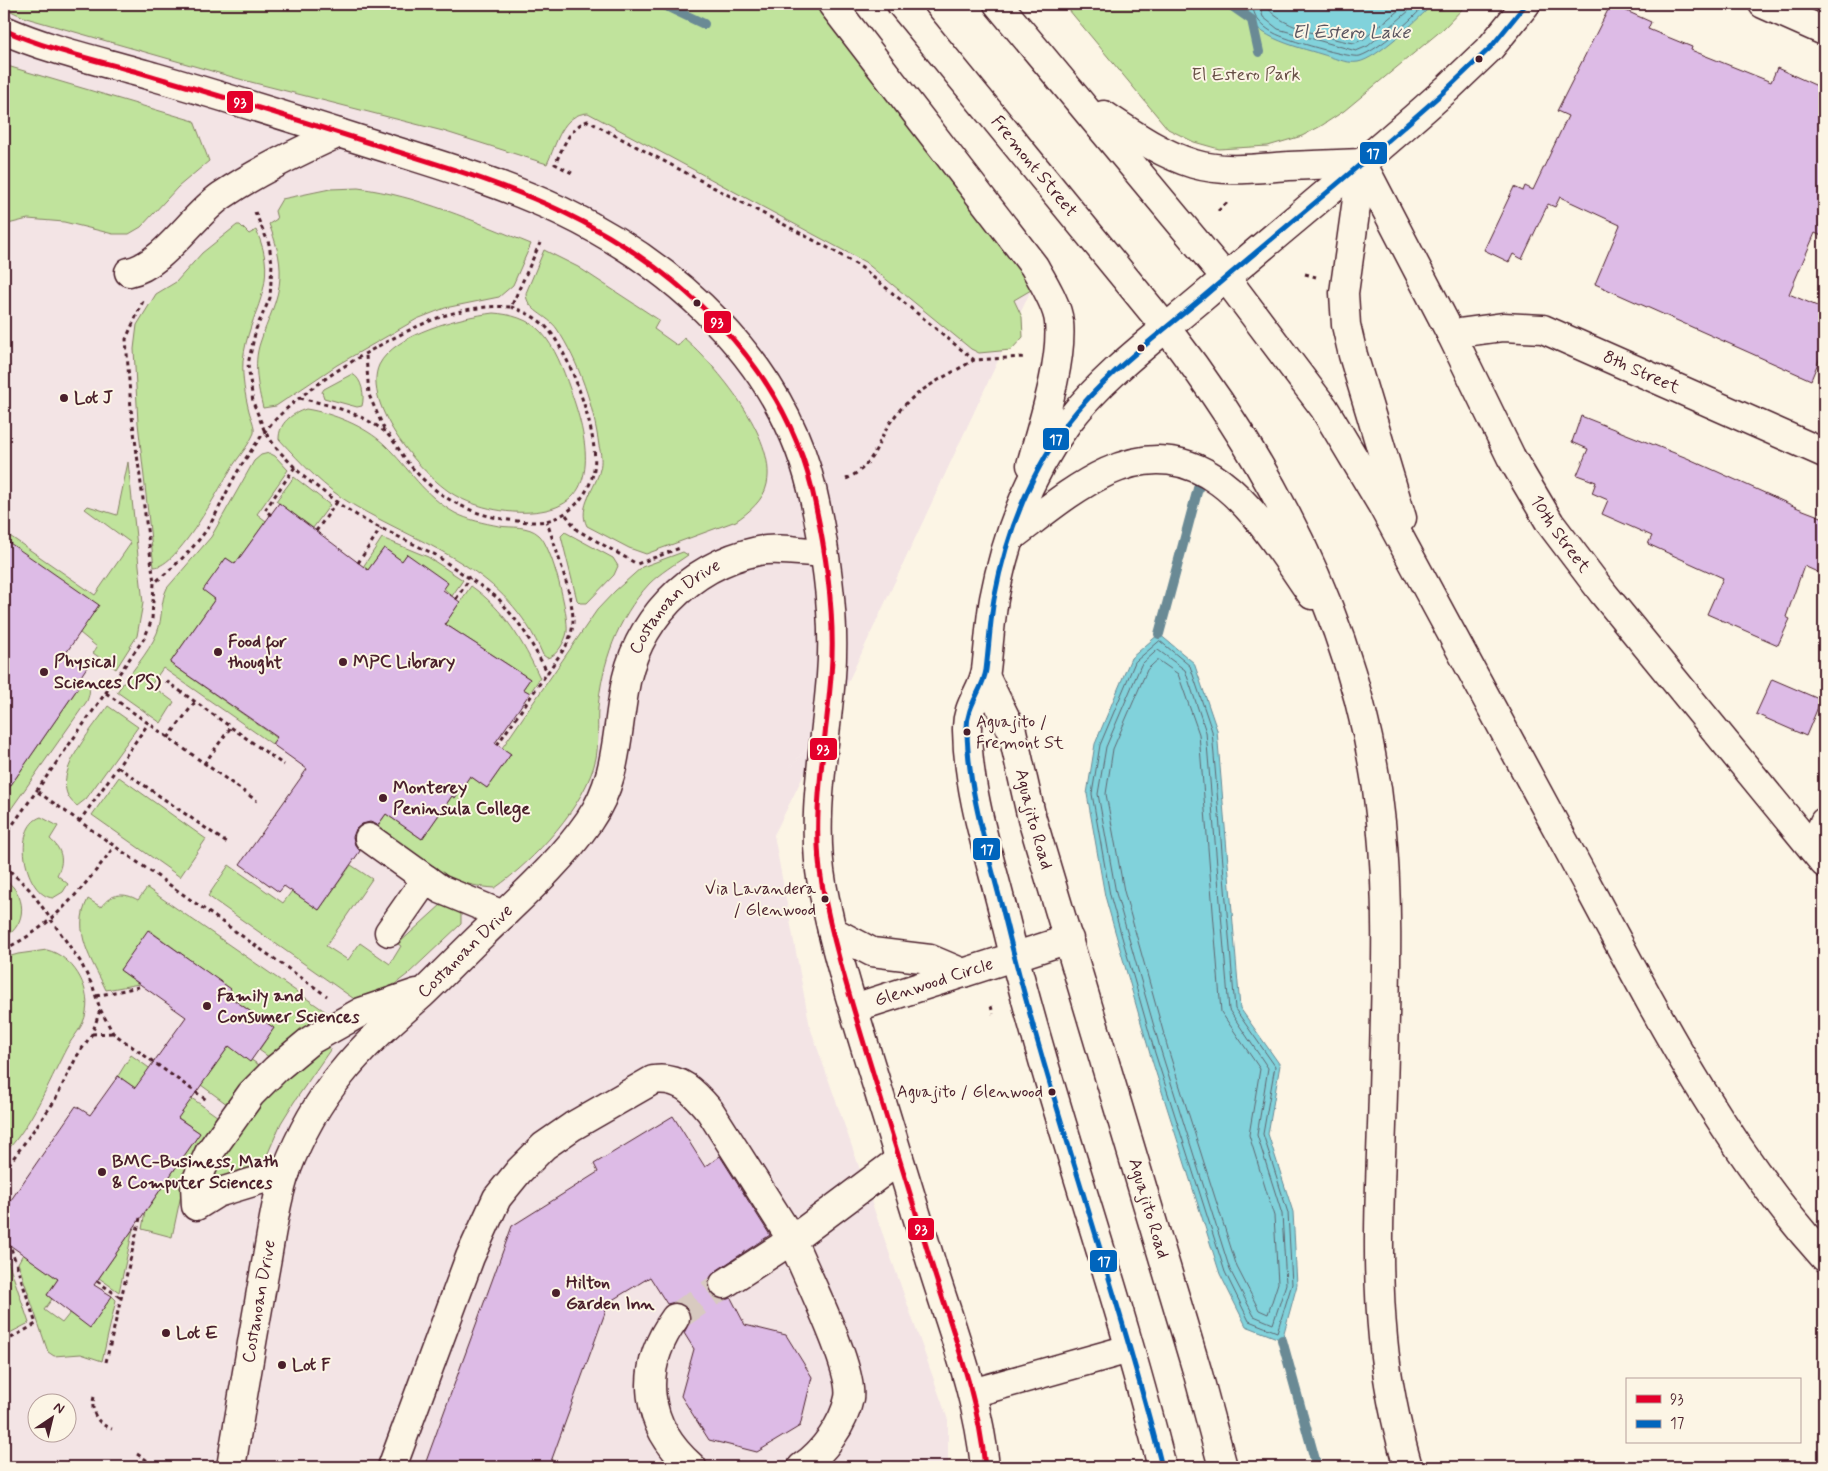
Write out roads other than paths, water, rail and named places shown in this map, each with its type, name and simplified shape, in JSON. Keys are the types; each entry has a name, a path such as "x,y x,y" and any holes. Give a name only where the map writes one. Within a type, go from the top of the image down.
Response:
{"main road":[{"path":"832,4 1034,266 1060,320 1058,351 1051,384 995,596 985,676 973,698 966,726 974,792 1025,1002 1129,1349 1162,1467"},
{"name":"Fremont Street","path":"901,4 1166,328 1205,379 1266,476 1316,574 1341,638"},
{"path":"998,4 1226,278 1281,348 1329,416 1382,505 1686,1068 1753,1169 1799,1230 1824,1257"},
{"path":"1010,538 1038,470 1070,420 1105,382 1422,111 1491,47 1526,4"},
{"path":"1763,4 1824,31"},
{"path":"4,30 58,49 232,99 479,178 557,209 620,244 666,275 731,334 759,370 777,401 803,458 812,491 823,553 833,630 818,832 820,872 832,931 854,1008"},
{"path":"1078,98 1142,141 1172,156 1196,165 1253,169 1362,163"},
{"path":"129,272 142,270 152,263 201,212 241,183 292,154 339,133"},
{"path":"1362,163 1344,293 1346,325 1353,355 1418,572"},
{"name":"10th Street","path":"1362,163 1451,334 1511,457 1550,523 1603,593 1819,856"},
{"name":"8th Street","path":"1451,334 1503,327 1542,329 1824,453"},
{"path":"1010,538 1073,492 1107,472 1143,460 1180,462 1199,469 1220,481 1251,510 1341,638 1361,708 1381,821 1386,932 1381,1302 1388,1377 1408,1467"},
{"name":"Costanoan Drive","path":"231,1467 257,1310 286,1172 312,1116 341,1073 503,915 573,841 590,819 604,794 613,771 624,690 635,650 649,623 665,603 684,587 707,572 732,560 758,551 823,553"},
{"name":"Aguajito Road","path":"985,676 1012,731 1032,819 1198,1374 1223,1467"},
{"path":"1819,856 1824,822"},
{"path":"369,838 440,889 503,915"},
{"path":"389,932 426,879"},
{"path":"832,931 872,952 930,959 963,973"},
{"name":"Glenwood Circle","path":"984,1467 982,1442 972,1392 899,1160 854,1008 1069,939"},
{"path":"286,1172 217,1193 196,1206 195,1184 209,1153 232,1118 251,1094 276,1069 311,1040 361,1012 426,990"},
{"path":"392,1467 470,1257 497,1198 518,1171 544,1146 573,1126 653,1080 664,1078 680,1082 695,1092 733,1144 792,1240 846,1370 849,1398 839,1424 823,1447 802,1467"},
{"path":"724,1284 792,1240 899,1160"},
{"path":"676,1318 665,1331 656,1352 650,1377 652,1404 662,1432 678,1456 692,1467"},
{"path":"972,1392 1129,1349"}],"water":[{"name":"El Estero Lake","path":"1248,4 1433,4 1408,28 1376,54 1358,62 1349,62 1287,44 1263,32 1254,24 1249,15"},
{"path":"1159,634 1194,663 1217,730 1240,1008 1280,1065 1268,1134 1293,1212 1297,1285 1282,1340 1246,1326 1220,1274 1150,1054 1105,896 1087,794 1095,744 1131,658"}],"waterway":[{"path":"662,4 704,24"},
{"path":"1229,4 1252,20 1259,52"},
{"path":"1159,634 1200,481"},
{"path":"1282,1340 1317,1467"}],"tunnel":[{"path":"675,1318 724,1284"}],"place":[{"name":"Lot J","path":"64,398"},
{"name":"Food for thought","path":"218,652"},
{"name":"MPC Library","path":"343,662"},
{"name":"Physical Sciences (PS)","path":"44,672"},
{"name":"Aguajito / Fremont St","path":"967,732"},
{"name":"Monterey Peninsula College","path":"383,798"},
{"name":"Via Lavandera / Glenwood","path":"825,899"},
{"name":"Family and Consumer Sciences","path":"207,1006"},
{"name":"Aguajito / Glenwood","path":"1052,1092"},
{"name":"BMC-Business, Math & Computer Sciences","path":"102,1172"},
{"name":"Hilton Garden Inn","path":"556,1293"},
{"name":"Lot E","path":"166,1333"},
{"name":"Lot F","path":"282,1365"}],"park label":[{"name":"El Estero Park","path":"1246,75"}]}
